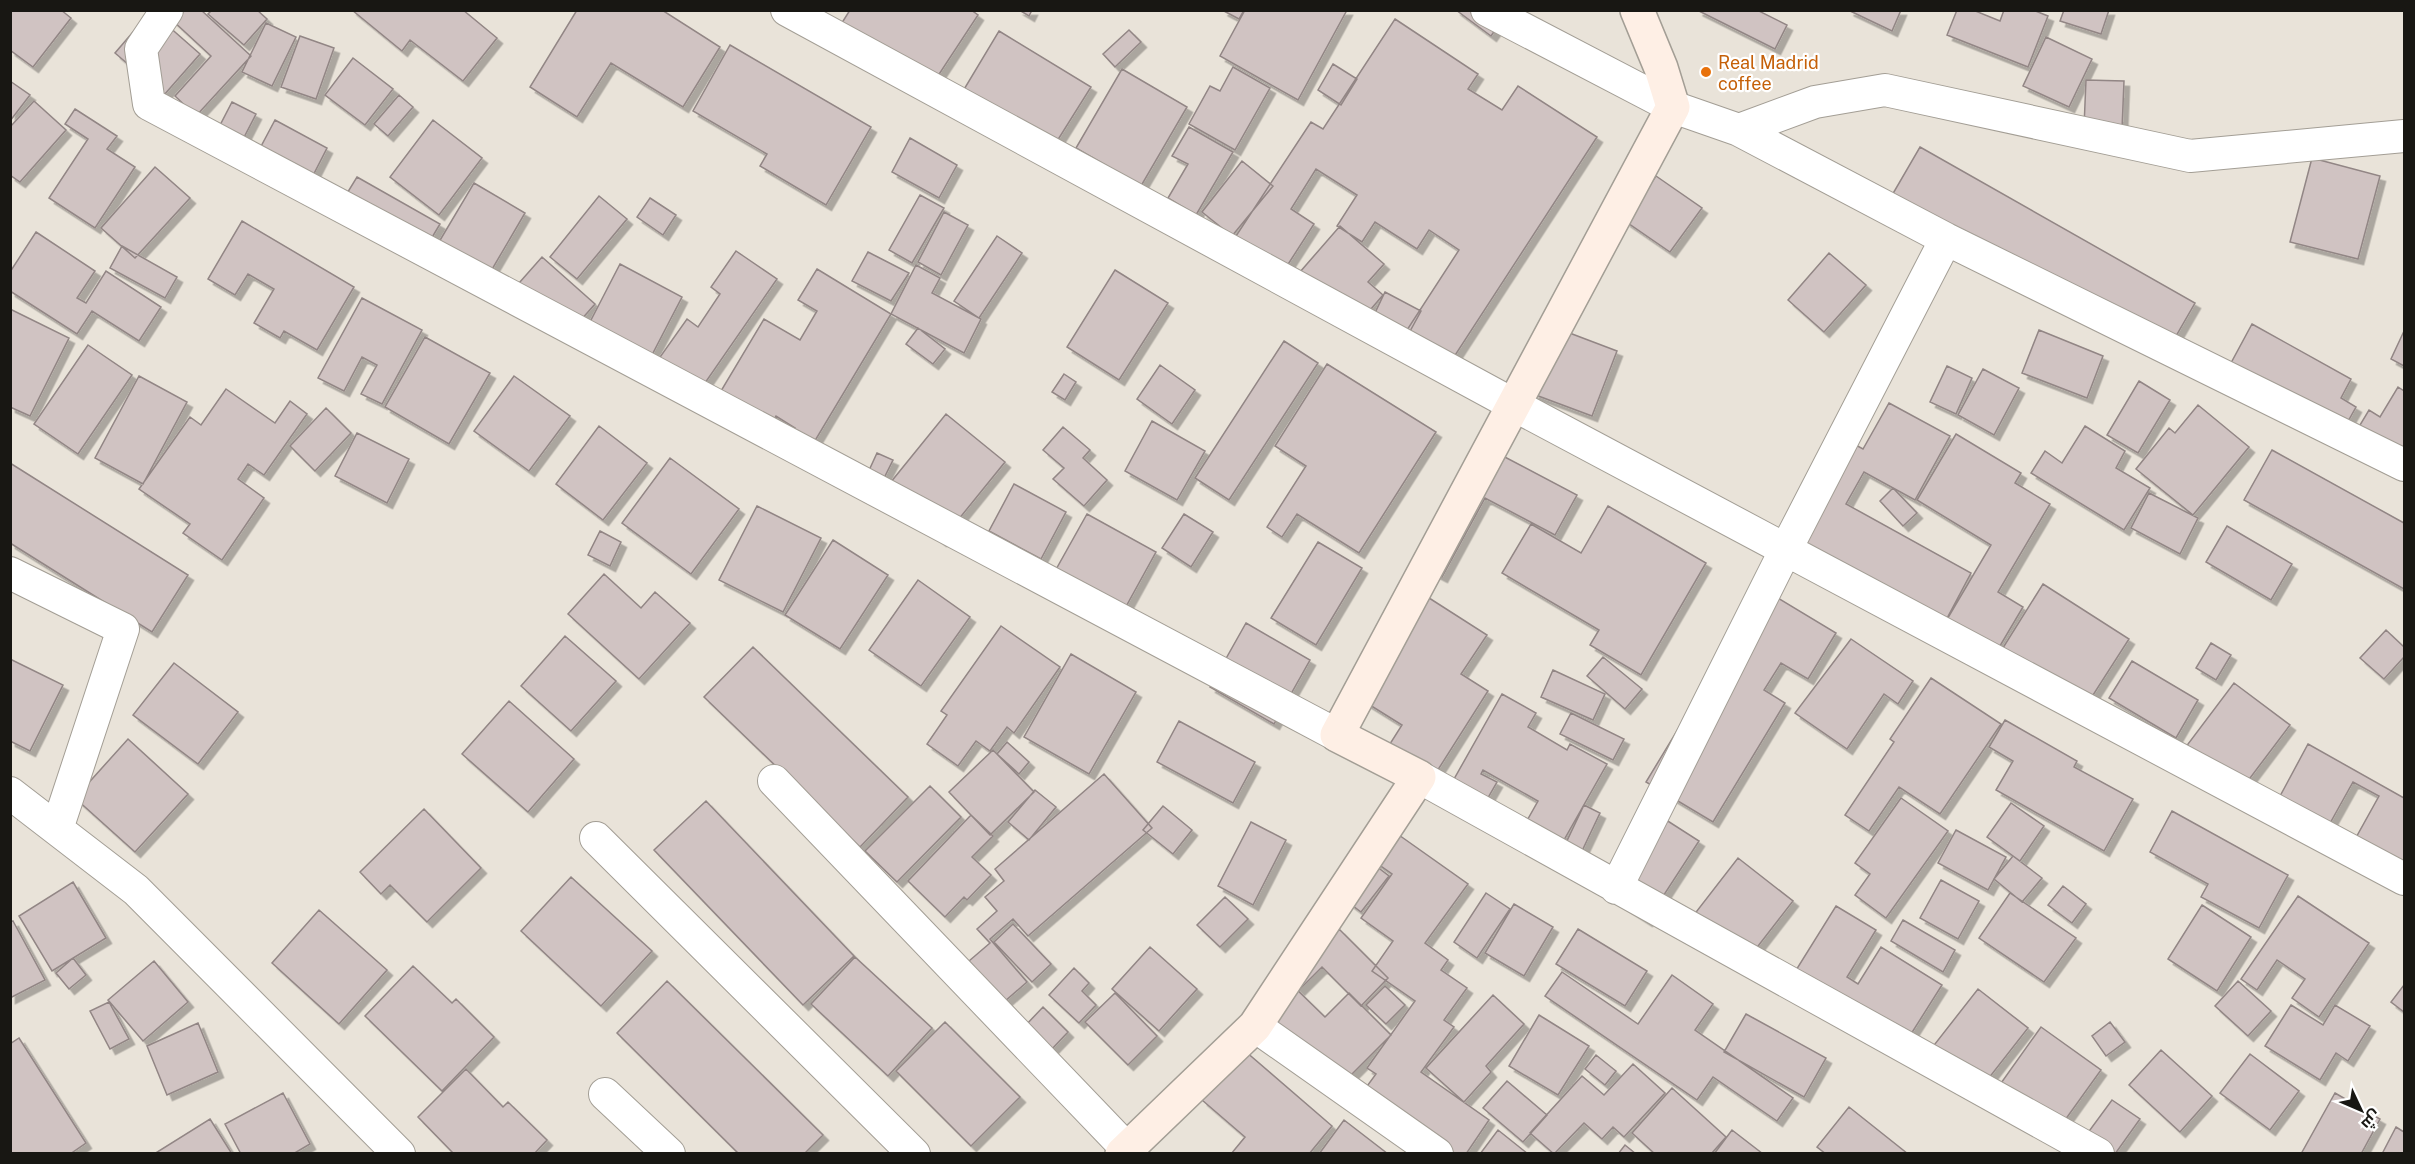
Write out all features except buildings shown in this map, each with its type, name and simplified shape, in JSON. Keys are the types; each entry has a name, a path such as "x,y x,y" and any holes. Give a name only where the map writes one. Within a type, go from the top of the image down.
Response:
{"street":[{"path":"166,10 141,49 150,104 1419,777 2098,1154"},
{"path":"787,10 1514,405 2404,879"},
{"path":"1487,10 1673,107 1739,130 1946,239 2404,465"},
{"path":"1337,735 1673,107 1661,68 1636,10"},
{"path":"1739,130 1815,102 1886,90 2190,156 2404,136"},
{"path":"1616,888 1786,549 1946,239"},
{"path":"10,573 123,629 57,829"},
{"path":"774,781 1124,1151 1256,1026 1419,777"},
{"path":"10,793 136,890 399,1154"},
{"path":"596,838 914,1154"},
{"path":"1256,1026 1437,1154"},
{"path":"605,1094 669,1154"}],"place":[{"name":"Real Madrid coffee","path":"1706,72"}]}
